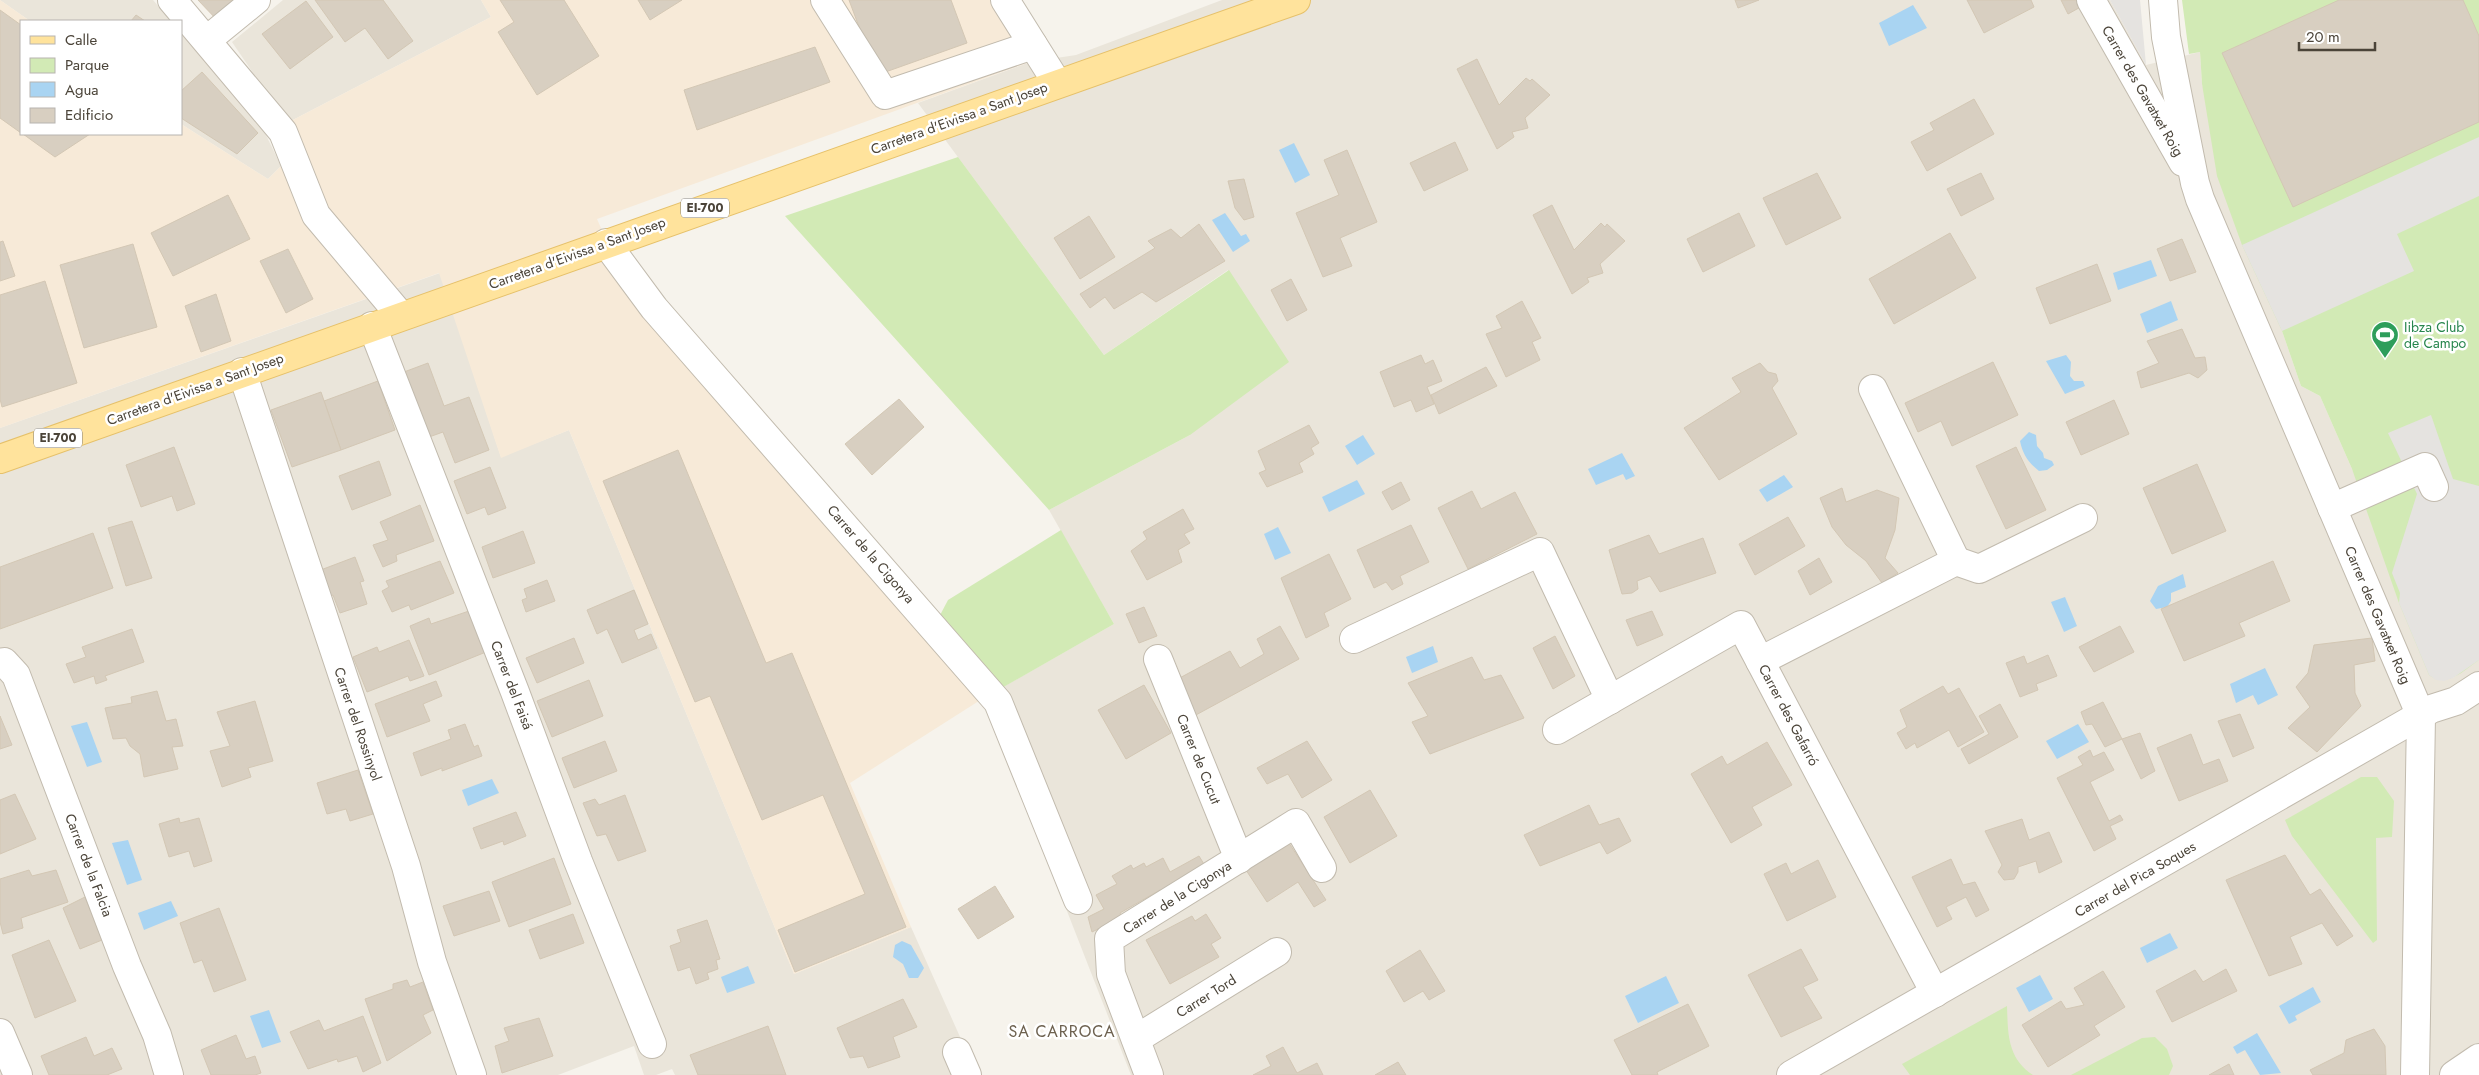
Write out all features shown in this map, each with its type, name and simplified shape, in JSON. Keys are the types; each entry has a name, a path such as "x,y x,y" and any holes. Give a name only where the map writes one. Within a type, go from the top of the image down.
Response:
{"main road":[{"name":"Carretera d'Eivissa a Sant Josep","path":"0,459 1057,83 1296,0"}],"street":[{"path":"172,0 283,132 316,215 401,316"},
{"path":"207,40 256,0"},
{"path":"825,0 885,95 1033,44"},
{"path":"1005,0 1057,83"},
{"name":"Carrer des Gavatxet Roig","path":"2091,0 2195,183 2421,716 2416,1075"},
{"name":"Carrer des Gavatxet Roig","path":"2163,0 2166,37 2195,183"},
{"name":"Carrer de la Cigonya","path":"606,243 654,308 998,702 1078,900"},
{"name":"Carrer del Faisá","path":"372,326 512,683 578,861 652,1044"},
{"name":"Carrer del Rossinyol","path":"242,372 406,866 432,962 472,1075"},
{"path":"1873,389 1956,562"},
{"path":"2332,508 2425,468 2434,487"},
{"path":"1760,660 1956,562 1979,569 2083,518"},
{"path":"1354,639 1540,552 1610,700"},
{"name":"Carrer des Gafarró","path":"1557,730 1741,625 1935,993"},
{"name":"Carrer de Cucut","path":"1158,659 1239,858"},
{"name":"Carrer de la Falcia","path":"0,663 4,662 16,675 127,966 157,1035 169,1075"},
{"name":"Carrer del Pica Soques","path":"1791,1075 2421,716 2431,708 2456,701 2479,686"},
{"path":"1239,858 1296,823 1322,868"},
{"name":"Carrer de la Cigonya","path":"1149,1075 1111,974 1109,940 1239,858"},
{"name":"Carrer Tord","path":"1136,1039 1277,952"},
{"path":"2,1040 14,1074"},
{"path":"2454,1075 2479,1058"}],"shaded area":[{"path":"0,0 153,0 170,20 29,20"},
{"path":"0,0 29,20 20,20 20,135 182,135 182,125 268,179 281,166 287,123 491,17 481,0 991,0 1030,62 597,219 628,289 982,699 850,783 911,927 794,974 569,430 501,458 439,273 0,428"},
{"path":"283,0 481,0 491,17 287,123 232,42"},
{"path":"1222,0 2110,0 2146,65 2200,52 2202,84 2301,386 2320,396 2352,469 2453,678 2479,660 2479,1075 1131,1075 1015,778 982,699 1114,624 1049,510 1190,435 1228,270 1104,355 918,103 1030,62 1076,55"},
{"path":"2110,0 2140,0 2146,65"},
{"path":"182,34 265,133 281,166 268,179 182,125"},
{"path":"2479,137 2479,196 2397,234 2414,271 2282,331 2242,245"},
{"path":"440,273 501,457 569,430 794,974 911,927 977,1075 675,1075 672,1069 656,1075 644,1075 634,1046 558,1075 0,1075 0,428"},
{"path":"2431,415 2453,479 2479,486 2479,660 2453,678 2444,681 2436,680 2429,675 2399,603 2400,593 2392,573 2417,494 2388,433"}],"green space":[{"name":"Iibza Club de Campo","path":"2182,0 2479,0 2479,660 2449,679 2436,679 2429,675 2399,603 2352,469 2320,396 2301,386 2282,331 2242,245 2217,176 2202,84 2200,52 2189,54"},
{"path":"958,157 1104,355 1229,270 1289,362 1190,435 1049,510 785,216"},
{"path":"1061,530 1114,624 1000,689 938,619 948,600"},
{"path":"2361,777 2377,777 2394,801 2392,837 2376,838 2377,940 2373,943 2292,836 2285,820"},
{"path":"2007,1006 2009,1035 2014,1053 2024,1068 2033,1075 1910,1075 1902,1064"},
{"path":"2155,1037 2167,1049 2173,1066 2169,1075 2071,1075 2142,1038"}],"water":[{"path":"1913,5 1927,28 1889,46 1879,23"},
{"path":"1294,143 1310,175 1295,183 1279,150"},
{"path":"1225,213 1241,236 1246,234 1250,241 1233,252 1212,220"},
{"path":"2151,260 2157,276 2118,290 2113,273"},
{"path":"2171,301 2178,320 2147,333 2140,314"},
{"path":"2066,355 2071,362 2070,376 2074,381 2083,381 2085,386 2065,394 2046,361"},
{"path":"2029,432 2036,435 2037,446 2043,453 2044,458 2052,461 2054,465 2047,470 2039,471 2024,454 2020,441"},
{"path":"1363,435 1375,454 1357,465 1345,446"},
{"path":"1622,453 1635,476 1626,480 1623,474 1596,485 1588,469"},
{"path":"1784,475 1793,487 1767,502 1759,490"},
{"path":"1357,480 1365,494 1329,512 1322,497"},
{"path":"1278,527 1291,553 1275,560 1264,534"},
{"path":"2183,574 2186,587 2171,593 2171,601 2167,607 2156,609 2150,601 2158,586"},
{"path":"2065,597 2077,626 2064,632 2051,602"},
{"path":"1433,646 1438,662 1412,673 1406,657"},
{"path":"2265,668 2278,695 2258,705 2253,695 2236,703 2230,684"},
{"path":"87,722 102,762 87,767 71,726"},
{"path":"2078,724 2089,742 2057,759 2046,741"},
{"path":"492,779 499,793 468,806 462,790"},
{"path":"128,840 142,880 127,885 112,843"},
{"path":"171,901 178,916 144,930 138,913"},
{"path":"2170,933 2178,948 2147,963 2140,948"},
{"path":"902,941 911,945 924,968 918,978 909,978 903,964 893,957 895,945"},
{"path":"748,966 755,983 727,993 721,977"},
{"path":"2040,975 2053,999 2029,1012 2016,988"},
{"path":"1666,976 1679,1003 1638,1023 1625,996"},
{"path":"2313,987 2321,1002 2295,1016 2297,1020 2289,1024 2279,1006"},
{"path":"269,1010 281,1042 262,1048 250,1016"},
{"path":"2257,1033 2281,1073 2260,1075 2245,1050 2237,1054 2233,1047"}],"building":[{"path":"198,0 242,0 219,22"},
{"path":"315,0 383,0 413,41 388,59 365,28 345,42"},
{"path":"500,0 564,0 599,56 537,95 498,32 514,22"},
{"path":"638,0 682,0 650,20"},
{"path":"849,0 951,0 967,43 877,75"},
{"path":"1735,0 1759,0 1738,8"},
{"path":"1967,0 2031,0 2034,7 1984,33"},
{"path":"2061,0 2084,0 2086,4 2068,14"},
{"path":"2339,0 2463,0 2479,36 2479,122 2293,207 2222,53"},
{"path":"306,1 333,37 290,69 262,34"},
{"path":"0,10 20,24 20,132 0,118"},
{"path":"136,15 144,20 132,20"},
{"path":"815,47 830,82 697,130 684,90"},
{"path":"1477,59 1499,105 1526,78 1530,81 1532,79 1550,95 1525,118 1528,128 1512,132 1514,137 1497,149 1457,69"},
{"path":"202,72 258,133 237,154 182,119 182,90"},
{"path":"1974,99 1994,134 1927,171 1911,142 1934,130 1930,123"},
{"path":"24,135 88,135 55,157"},
{"path":"1455,142 1468,170 1424,191 1410,163"},
{"path":"1347,150 1377,222 1340,238 1352,266 1323,277 1296,213 1339,195 1324,160"},
{"path":"1817,173 1841,218 1786,245 1763,198"},
{"path":"1981,173 1994,199 1961,216 1947,189"},
{"path":"1244,179 1254,217 1244,220 1235,208 1228,181"},
{"path":"228,195 250,239 173,276 151,233"},
{"path":"1552,205 1574,250 1601,223 1605,227 1607,224 1625,241 1600,264 1603,273 1587,278 1589,282 1572,294 1533,215"},
{"path":"1739,213 1755,246 1703,272 1687,239"},
{"path":"1089,216 1115,257 1080,279 1054,238"},
{"path":"1199,224 1225,261 1156,302 1142,292 1114,309 1105,297 1090,308 1080,294 1155,248 1148,241 1171,229 1181,238"},
{"path":"1950,233 1976,278 1894,324 1869,279"},
{"path":"2182,239 2196,272 2170,281 2157,249"},
{"path":"3,241 15,276 0,281 0,242"},
{"path":"133,244 157,327 84,348 60,265"},
{"path":"288,249 313,299 286,313 260,261"},
{"path":"2097,264 2111,301 2050,324 2036,288"},
{"path":"1291,279 1307,310 1287,321 1271,290"},
{"path":"45,281 77,383 2,407 0,399 0,295"},
{"path":"216,294 231,341 201,352 185,306"},
{"path":"1522,301 1541,338 1532,342 1540,360 1506,377 1486,334 1502,328 1496,316"},
{"path":"2182,329 2195,358 2205,357 2207,370 2198,378 2189,373 2141,388 2137,372 2159,363 2147,341"},
{"path":"1421,355 1425,364 1433,360 1442,381 1427,387 1434,404 1416,412 1411,400 1394,407 1380,372"},
{"path":"1993,362 2018,415 1952,446 1941,421 1918,432 1905,403"},
{"path":"428,363 444,406 469,397 489,450 455,463 443,432 429,437 404,372"},
{"path":"1760,363 1768,372 1776,374 1778,381 1772,388 1797,434 1719,480 1684,428 1741,392 1732,378"},
{"path":"1486,367 1497,386 1439,414 1431,395"},
{"path":"378,381 395,430 341,450 324,401"},
{"path":"321,392 341,450 292,467 271,410"},
{"path":"899,399 924,427 872,475 845,444"},
{"path":"2114,400 2129,434 2081,455 2066,422"},
{"path":"1309,425 1319,443 1311,448 1314,454 1299,463 1303,472 1267,487 1259,473 1266,470 1258,451"},
{"path":"174,447 195,504 177,511 172,496 141,507 126,465"},
{"path":"2016,447 2046,510 2006,529 1976,466"},
{"path":"678,450 766,663 792,653 906,927 795,972 778,930 865,894 823,795 762,820 710,696 695,702 603,481"},
{"path":"379,461 391,495 352,510 339,476"},
{"path":"2197,464 2226,531 2172,554 2143,488"},
{"path":"490,467 506,508 488,515 485,507 467,514 454,481"},
{"path":"1401,482 1410,500 1392,510 1382,492"},
{"path":"1842,488 1846,502 1877,490 1899,498 1895,530 1885,558 1898,573 1882,583 1866,561 1846,545 1832,527 1820,498"},
{"path":"1472,491 1481,509 1515,492 1537,534 1468,569 1438,508"},
{"path":"420,505 434,541 396,555 397,561 383,567 373,545 388,540 380,522"},
{"path":"1183,509 1194,529 1184,534 1190,543 1178,550 1182,562 1147,580 1131,551 1147,539 1143,532"},
{"path":"1788,517 1805,546 1755,575 1739,544"},
{"path":"132,521 152,578 126,586 108,528"},
{"path":"1411,525 1429,562 1400,576 1403,584 1392,590 1386,582 1374,588 1357,550"},
{"path":"523,531 535,563 493,578 482,547"},
{"path":"93,533 113,588 0,629 0,567"},
{"path":"1649,535 1659,554 1703,538 1716,573 1660,592 1650,576 1637,581 1638,589 1632,593 1622,594 1609,550"},
{"path":"1329,554 1351,599 1324,613 1329,626 1306,638 1281,578"},
{"path":"355,557 364,581 360,582 367,604 340,613 333,595 327,597 318,571"},
{"path":"1819,558 1832,582 1810,595 1798,571"},
{"path":"440,561 454,593 411,610 409,605 392,612 382,591 389,587 386,581"},
{"path":"2273,561 2290,601 2239,623 2245,636 2184,661 2161,609"},
{"path":"547,580 555,601 526,612 522,600 527,598 524,589"},
{"path":"634,590 648,624 634,630 638,640 651,634 657,648 622,663 607,629 597,634 587,610"},
{"path":"1144,607 1157,636 1139,643 1126,614"},
{"path":"469,611 486,652 429,675 410,626 429,618 431,624"},
{"path":"1652,611 1663,635 1637,646 1626,620"},
{"path":"1280,626 1299,659 1194,716 1174,681 1230,651 1240,668 1264,654 1257,639"},
{"path":"2120,626 2134,652 2094,672 2079,647"},
{"path":"132,629 144,662 105,676 107,680 96,684 94,676 74,683 66,664 86,657 82,647"},
{"path":"1555,636 1575,676 1553,689 1533,648"},
{"path":"574,638 584,663 537,683 526,658"},
{"path":"2372,638 2375,661 2354,665 2355,693 2361,706 2317,752 2288,728 2310,707 2296,687 2308,673 2314,645"},
{"path":"409,640 424,676 410,681 408,676 367,692 353,657 377,647 379,652"},
{"path":"2048,655 2057,676 2036,684 2038,690 2020,697 2006,663 2024,656 2027,664"},
{"path":"1472,657 1484,680 1501,675 1524,718 1430,754 1412,722 1428,716 1408,683"},
{"path":"589,680 603,716 552,737 537,701"},
{"path":"436,681 442,696 423,704 430,721 387,737 375,704"},
{"path":"1144,685 1171,733 1126,759 1098,710"},
{"path":"1943,686 1948,694 1959,688 1984,732 1958,747 1949,730 1917,748 1915,743 1906,749 1897,733 1907,727 1900,710"},
{"path":"157,691 166,721 176,719 183,746 172,747 178,769 144,777 140,754 130,746 126,738 113,739 105,708 132,703 131,697"},
{"path":"255,701 273,761 248,768 251,777 222,787 210,751 230,746 217,712"},
{"path":"2103,702 2122,739 2105,747 2092,724 2086,725 2081,712"},
{"path":"2000,704 2018,737 1969,764 1961,749 1989,734 1979,716"},
{"path":"2240,714 2254,748 2233,757 2218,721"},
{"path":"0,716 12,745 0,749"},
{"path":"465,724 474,747 478,745 482,756 442,771 442,768 421,776 413,753 451,739 448,730"},
{"path":"2140,733 2155,771 2141,779 2122,739"},
{"path":"2191,734 2203,765 2219,759 2228,781 2179,801 2157,748"},
{"path":"605,741 617,771 574,788 562,758"},
{"path":"1307,741 1332,780 1302,798 1288,774 1267,784 1257,768"},
{"path":"1767,742 1792,785 1752,807 1762,825 1731,843 1691,774 1722,756 1727,765"},
{"path":"2090,750 2093,757 2104,752 2114,770 2090,782 2109,821 2120,815 2123,820 2110,826 2116,839 2094,851 2057,778 2083,765 2078,757"},
{"path":"358,770 373,814 350,821 346,809 327,814 317,783"},
{"path":"1370,790 1397,836 1350,863 1324,817"},
{"path":"15,794 36,839 0,854 0,800"},
{"path":"625,795 646,851 618,861 606,834 597,836 583,803 595,799 599,805"},
{"path":"1589,805 1599,825 1619,818 1631,841 1607,854 1600,842 1540,866 1524,835"},
{"path":"516,812 526,836 504,845 503,841 481,849 473,828"},
{"path":"179,818 180,823 199,818 212,861 194,867 189,851 169,857 159,824"},
{"path":"2022,819 2029,840 2049,832 2062,862 2039,873 2036,861 2018,867 2018,872 2014,879 2004,880 1998,872 2002,865 1985,831"},
{"path":"1287,840 1326,900 1314,907 1298,882 1267,902 1244,867"},
{"path":"2285,855 2310,895 2320,889 2353,936 2337,946 2322,923 2290,937 2302,964 2269,976 2226,880"},
{"path":"1199,856 1207,869 1163,894 1160,890 1120,913 1122,917 1092,932 1088,917 1104,909 1096,895 1117,884 1112,876 1131,865 1133,869 1144,863 1146,867 1163,858 1170,872"},
{"path":"554,858 571,904 509,927 492,882"},
{"path":"1951,859 1963,885 1975,882 1989,910 1976,917 1966,897 1946,907 1952,919 1937,927 1912,877"},
{"path":"1818,860 1836,897 1787,921 1764,874 1786,863 1791,874"},
{"path":"29,870 32,876 56,870 68,902 21,918 23,928 3,934 0,922 0,879"},
{"path":"995,886 1014,917 978,939 958,909"},
{"path":"489,891 500,921 454,936 443,906"},
{"path":"85,897 102,940 80,949 63,908"},
{"path":"219,908 246,980 214,992 202,960 194,963 180,923"},
{"path":"573,914 584,943 540,959 529,930"},
{"path":"1206,914 1221,938 1211,944 1219,957 1170,984 1146,940 1192,916 1195,921"},
{"path":"707,920 720,959 716,960 718,969 707,973 709,979 696,984 690,967 678,971 670,946 681,942 677,930"},
{"path":"49,940 76,1001 35,1018 12,955"},
{"path":"1801,949 1818,980 1803,987 1822,1018 1781,1037 1748,975"},
{"path":"1420,950 1445,991 1429,1000 1423,991 1404,1002 1386,971"},
{"path":"2226,969 2237,991 2172,1022 2156,991 2195,970 2203,982"},
{"path":"2103,971 2125,1007 2094,1026 2100,1035 2048,1067 2022,1025 2061,1001 2066,1009 2084,1005 2074,988"},
{"path":"407,980 410,987 423,982 433,1010 423,1015 431,1033 387,1061 365,999 393,989 393,984"},
{"path":"903,999 917,1027 893,1037 900,1057 868,1068 863,1056 850,1058 837,1028"},
{"path":"1688,1004 1709,1046 1657,1072 1658,1075 1632,1075 1614,1040"},
{"path":"363,1016 381,1063 363,1072 357,1056 338,1062 337,1059 308,1069 290,1032 319,1020 324,1031"},
{"path":"539,1018 553,1056 502,1073 495,1046 509,1041 504,1028"},
{"path":"768,1026 786,1075 698,1075 690,1055"},
{"path":"2374,1029 2385,1046 2386,1075 2313,1075 2310,1070 2344,1053 2346,1040"},
{"path":"236,1035 246,1059 255,1056 261,1073 255,1075 211,1075 201,1050"},
{"path":"86,1037 94,1056 112,1048 122,1069 107,1075 49,1075 41,1056"},
{"path":"1283,1047 1297,1073 1317,1063 1323,1075 1253,1075 1271,1066 1266,1056"},
{"path":"1398,1062 1406,1075 1375,1075"},
{"path":"2229,1064 2234,1075 2209,1075"}],"place":[{"name":"Iibza Club de Campo","path":"2385,359"}],"district":[{"name":"SA CARROCA","path":"1062,1031"}]}
